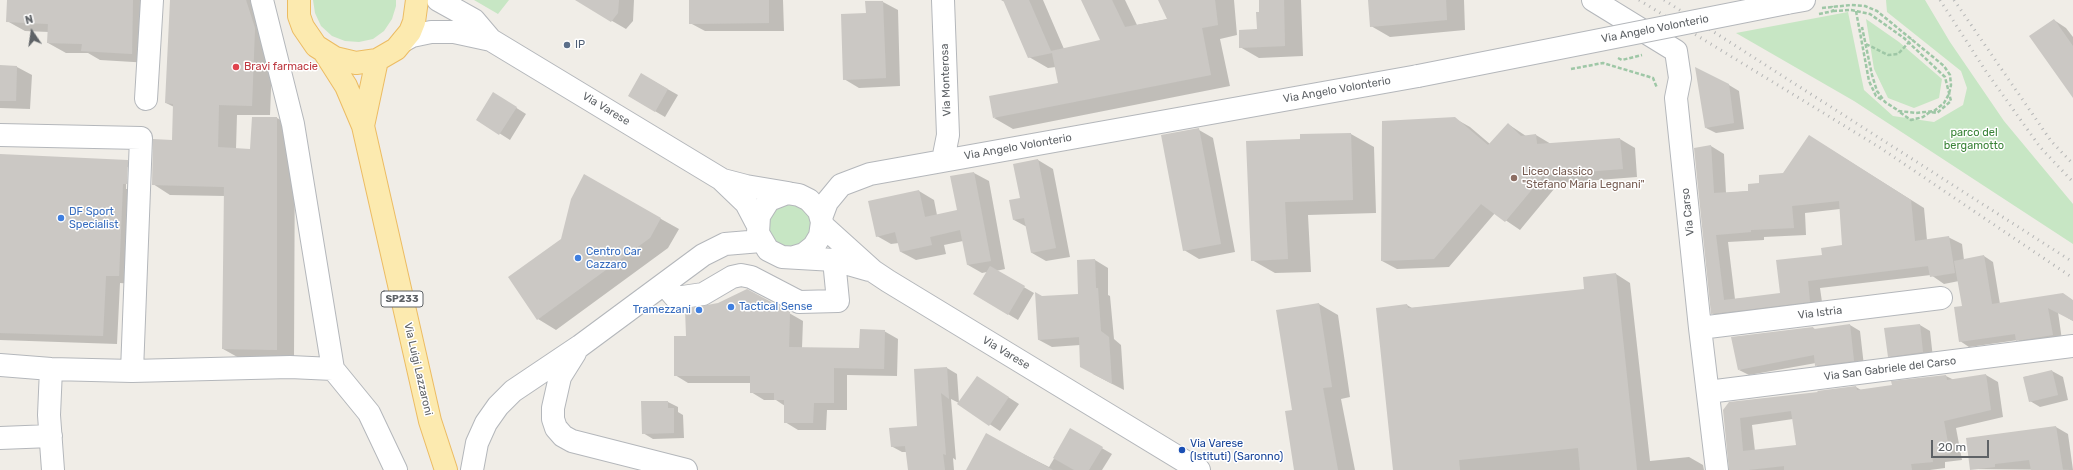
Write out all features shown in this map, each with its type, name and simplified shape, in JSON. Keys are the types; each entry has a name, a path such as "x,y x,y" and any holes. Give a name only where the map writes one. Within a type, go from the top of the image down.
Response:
{"main road":[{"name":"SP233","path":"298,0 299,16 303,27 316,46 335,58 356,63 377,60 396,49 403,41 414,22 417,0"},
{"name":"Via Luigi Lazzaroni","path":"325,53 346,86 363,126 430,421 446,470"},
{"name":"Via Luigi Lazzaroni","path":"363,126 377,60"}],"street":[{"path":"146,99 152,0"},
{"path":"262,0 293,124 333,369 369,413 396,470"},
{"name":"Via Varese","path":"438,0 474,20 490,40"},
{"name":"Via Monterosa","path":"943,0 948,135 943,160"},
{"name":"Via Carso","path":"1593,0 1676,51 1680,78 1676,98 1700,328 1717,470"},
{"name":"Via Angelo Volonterio","path":"821,221 827,202 841,185 870,174 1418,76 1795,2"},
{"name":"Via Varese","path":"403,41 412,36 431,32 454,32 490,40 721,179 746,203 759,232"},
{"path":"0,135 141,138 132,371"},
{"name":"Via Angelo Volonterio","path":"791,193 840,177 855,174 870,174"},
{"name":"Via Varese","path":"721,179 746,186 791,193"},
{"path":"791,193 810,200 816,206 821,221 820,236 814,247 804,254 794,257 787,258 768,250 759,232 760,212 767,202 779,195 791,193"},
{"name":"Via Varese","path":"821,221 872,271 1199,470"},
{"path":"472,470 477,443 486,423 498,406 514,391 580,346 703,254 722,245 759,232"},
{"path":"794,257 834,260 872,271"},
{"path":"664,284 676,298 703,294 732,277 741,275 751,276 799,302 838,301 834,260"},
{"name":"Via Istria","path":"1700,328 1941,298"},
{"path":"580,346 560,377 553,408 553,419 560,432 572,441 686,470"},
{"name":"Via San Gabriele del Carso","path":"1708,392 2073,346"},
{"path":"0,365 51,369 132,371 290,366 333,369"},
{"path":"51,369 49,415 53,470"},
{"path":"0,438 51,436"}],"path":[{"path":"1832,6 1858,6 1877,11 1944,66 1950,75 1949,94 1944,103 1934,111 1916,114 1895,108 1885,102 1877,91 1862,27"},
{"path":"1833,11 1856,11 1870,14 1904,38 1945,77 1952,101 1937,113 1930,112 1923,117 1911,120 1876,96 1869,81 1856,11"},
{"path":"1866,44 1888,55 1898,54 1912,39"},
{"path":"1564,70 1603,63 1653,78 1658,91 1676,98"}],"green space":[{"path":"313,0 396,0 396,6 392,19 384,31 373,39 359,42 345,41 332,36 321,26 315,13"},
{"path":"474,0 509,0 498,14"},
{"name":"parco del bergamotto","path":"1886,0 1925,0 1950,42 2004,121 2073,204 2073,244 1854,101 1736,33 1848,12 1864,90 1893,116 1934,122 1963,105 1967,88 1961,71 1887,12"},
{"path":"1866,19 1899,42 1942,79 1939,98 1914,108 1888,98 1874,69"},
{"path":"793,202 812,216 810,239 789,250 769,239 767,216 771,210"}],"building":[{"path":"7,0 133,0 132,54 81,51 82,44 47,43 48,24 6,22"},
{"path":"170,0 246,0 255,28 252,106 219,105 218,147 250,149 252,117 277,117 277,350 222,349 224,187 152,185 153,139 172,140 173,104 165,103"},
{"path":"575,0 619,0 618,13 611,22"},
{"path":"689,0 769,0 769,23 689,24"},
{"path":"1003,0 1029,0 1051,51 1100,40 1081,0 1112,0 1125,27 1167,19 1158,0 1215,0 1218,25 1202,28 1211,75 993,118 989,96 1058,83 1052,53 1028,58"},
{"path":"1259,0 1284,0 1285,46 1239,48 1239,30 1257,29 1256,12 1259,12"},
{"path":"1368,0 1446,0 1447,20 1370,27"},
{"path":"865,1 883,1 886,78 843,80 841,14 866,13"},
{"path":"2054,19 2073,46 2073,98 2029,36"},
{"path":"0,65 17,66 16,101 0,101"},
{"path":"1695,67 1729,84 1734,123 1705,128"},
{"path":"641,73 668,89 655,112 628,96"},
{"path":"493,92 517,107 499,135 476,120"},
{"path":"1455,117 1488,145 1508,123 1521,136 1536,134 1537,144 1620,138 1623,169 1544,175 1505,222 1481,204 1434,259 1381,261 1382,121"},
{"path":"1199,128 1221,244 1183,251 1161,135"},
{"path":"1351,133 1353,200 1285,202 1288,259 1251,261 1246,141 1300,139 1300,134"},
{"path":"1809,135 1911,200 1915,241 1949,236 1955,273 1930,277 1928,266 1808,281 1810,302 1711,314 1694,148 1711,145 1714,193 1748,191 1748,184 1759,183 1759,175 1783,173","holes":["1839,201 1842,245 1821,248 1822,255 1776,260 1780,293 1724,300 1716,235 1751,232 1751,230 1794,228 1792,206"]},
{"name":"DF Sport Specialist","path":"0,154 128,160 127,184 123,184 119,276 106,276 103,336 0,333"},
{"path":"1038,159 1056,248 1031,253 1024,218 1013,220 1009,200 1020,198 1013,164"},
{"path":"974,172 991,261 967,265 960,230 930,237 932,245 900,252 895,232 876,237 868,201 919,190 925,217 957,210 950,176"},
{"name":"Centro Car Cazzaro","path":"584,174 661,218 650,238 537,320 508,277 561,239 571,199"},
{"path":"1984,255 1992,304 2063,293 2073,300 2073,321 2048,308 2053,335 2016,341 2015,334 1959,342 1954,307 1962,306 1954,261"},
{"path":"1095,259 1096,288 1098,288 1101,331 1109,337 1112,384 1080,367 1079,337 1038,340 1035,292 1042,296 1078,294 1077,260"},
{"path":"990,266 1025,286 1008,315 973,294"},
{"path":"1616,273 1637,470 1580,470 1578,448 1459,460 1460,470 1393,470 1376,308 1407,304 1408,308 1584,289 1583,277"},
{"path":"747,289 790,312 789,347 859,348 860,329 885,330 884,369 834,368 834,403 814,403 813,423 784,423 784,400 774,400 774,393 750,393 750,376 674,376 674,336 686,336 685,309 718,303"},
{"path":"1319,303 1332,387 1323,388 1338,470 1294,470 1285,411 1292,410 1276,310"},
{"path":"1850,324 1854,361 1815,366 1814,355 1738,370 1731,337"},
{"path":"1920,324 1923,352 1888,357 1884,328"},
{"path":"947,367 949,399 941,393 946,455 943,454 945,470 908,470 905,446 891,447 889,428 917,426 914,369"},
{"path":"2052,370 2058,395 2029,402 2023,377"},
{"path":"1986,374 1991,410 1944,421 1950,454 1932,456 1933,462 1911,464 1912,470 1784,470 1784,466 1748,470 1729,470 1723,410 1729,402 1818,392 1817,391 1856,386 1857,390 1892,385 1891,381 1946,375 1947,380","holes":["1791,411 1796,445 1743,451 1740,418"]},
{"path":"977,376 1009,397 989,426 957,404"},
{"path":"641,401 668,401 668,408 674,408 674,433 642,434"},
{"path":"2056,426 2063,470 2031,470 2029,460 1995,464 1995,467 1970,470 1966,438"},
{"path":"1070,428 1103,447 1089,470 1074,470 1053,458"},
{"path":"986,433 1053,470 966,470"}],"railway":[{"path":"1639,0 1879,147 2073,278"},
{"path":"1664,0 2073,262"},
{"path":"1940,0 1985,70 2040,147 2073,182"},
{"path":"1954,0 2051,141 2073,164"}],"place":[{"name":"IP","path":"567,45"},
{"name":"Bravi farmacie","path":"236,67"},
{"name":"Liceo classico \"Stefano Maria Legnani\"","path":"1514,178"},
{"name":"DF Sport Specialist","path":"61,218"},
{"name":"Centro Car Cazzaro","path":"578,258"},
{"name":"Tactical Sense","path":"731,307"},
{"name":"Tramezzani","path":"699,310"},
{"name":"Via Varese (Istituti) (Saronno)","path":"1182,450"}]}
